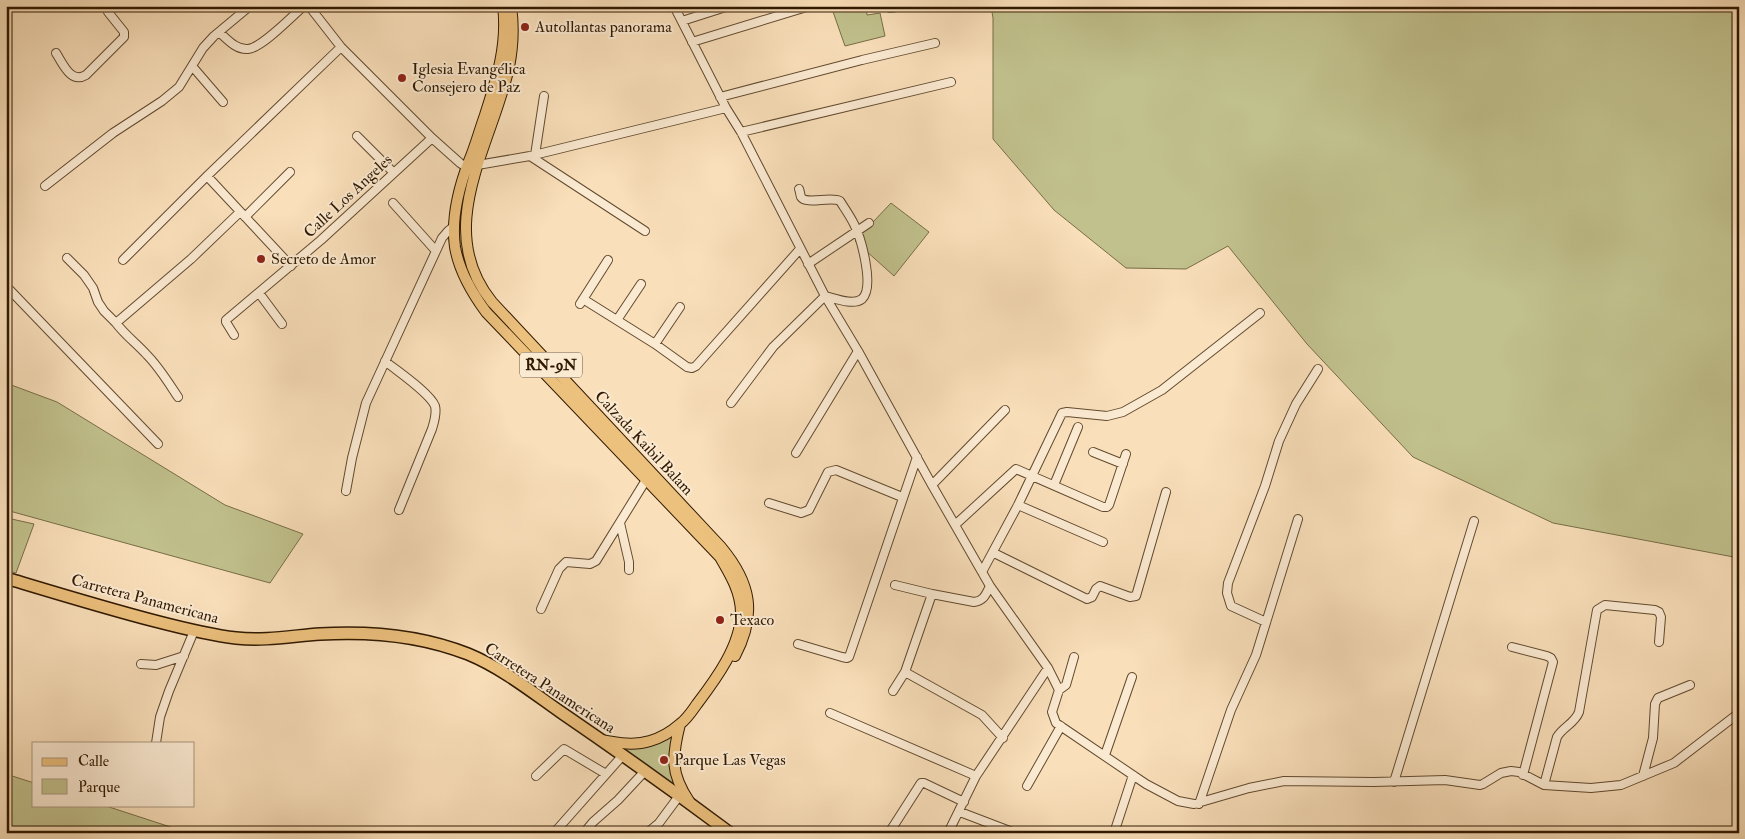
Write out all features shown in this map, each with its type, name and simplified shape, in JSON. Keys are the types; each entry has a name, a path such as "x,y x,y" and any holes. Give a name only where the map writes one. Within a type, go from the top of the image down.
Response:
{"highway":[{"name":"Carretera Panamericana","path":"6,578 194,631 237,638 274,639 318,634 364,632 395,635 432,643 468,655 510,677 623,755 730,833"}],"main road":[{"name":"Calzada Kaibil Balam","path":"502,6 504,38 496,81 466,167 458,198 454,226 455,249 461,268 470,288 486,312 720,557 739,595 741,612 738,633 717,678"},
{"name":"Calzada Kaibil Balam","path":"511,6 513,40 509,67 477,166 467,204 465,232 469,261 481,288 498,309 722,547 738,571 745,589 748,605 747,628 726,671 717,678 680,724 652,740 642,743 624,744 601,740"},
{"name":"Calzada Kaibil Balam","path":"680,724 674,750 674,768 680,788 693,806"}],"street":[{"path":"56,53 71,75 76,78 86,75 124,37 124,32 108,12 109,6"},
{"path":"45,186 113,133 180,88 203,48 250,6"},
{"path":"219,32 232,44 240,48 249,49 263,42 304,6"},
{"path":"309,6 341,47 432,138 466,167 533,156 726,108"},
{"path":"674,6 825,296 858,350 990,586 1048,668 1058,690 1052,712 1056,723 1134,775 1166,796 1178,801 1194,804 1249,788 1284,781 1394,782 1444,780 1483,784 1502,772 1510,771 1544,785 1591,788 1621,785 1674,763 1739,714"},
{"path":"682,21 729,6"},
{"path":"692,42 810,6"},
{"path":"886,6 890,8 903,6"},
{"path":"720,97 935,43"},
{"path":"123,260 341,47"},
{"path":"192,66 223,102"},
{"path":"741,132 951,82"},
{"path":"533,156 544,96"},
{"path":"357,136 394,173"},
{"name":"Calle Los Angeles","path":"234,335 226,321 291,266 432,138"},
{"path":"533,156 645,231"},
{"path":"116,323 290,172"},
{"path":"207,176 291,266"},
{"path":"799,189 804,200 831,199 840,201 855,226 865,260 868,280 862,298 850,302 825,296"},
{"path":"393,203 436,251"},
{"path":"808,264 869,223"},
{"path":"346,491 366,403 444,234 454,226"},
{"path":"608,260 582,302 617,320 687,367 692,368 696,366 800,248"},
{"path":"67,258 84,275 93,288 98,302 104,311 147,355 178,396"},
{"path":"617,320 641,284"},
{"path":"6,286 158,444"},
{"path":"6,293 20,301"},
{"path":"259,293 282,324"},
{"path":"731,404 773,347 825,296"},
{"path":"655,344 680,307"},
{"path":"982,572 994,553 1033,476 1062,413 1107,416 1123,412 1162,390 1260,313"},
{"path":"796,453 858,350"},
{"path":"385,361 420,390 435,407 432,430 399,510"},
{"path":"1266,622 1231,606 1227,592 1228,583 1279,441 1296,404 1318,369"},
{"path":"932,485 1005,410"},
{"path":"1054,485 1078,427"},
{"path":"1093,452 1123,464"},
{"path":"955,525 1016,469 1103,507 1107,507 1126,454"},
{"path":"798,644 842,658 849,657 917,457"},
{"path":"769,503 806,512 828,472 831,470 836,470 902,498"},
{"path":"541,609 559,569 566,562 590,564 596,560 646,480"},
{"path":"994,553 1084,598 1089,599 1092,597 1100,586 1130,597 1136,596 1166,492"},
{"path":"1018,505 1102,542"},
{"path":"1199,804 1231,710 1256,655 1298,519"},
{"path":"1394,782 1474,521"},
{"path":"620,523 629,562 629,570"},
{"path":"895,585 974,602 984,598 990,586"},
{"path":"893,692 905,672 932,594"},
{"path":"1544,785 1558,737 1576,719 1579,712 1597,610 1605,606 1660,612 1659,642"},
{"path":"156,742 160,717 194,631"},
{"path":"1512,647 1547,656 1553,662 1523,775"},
{"path":"141,664 156,665 184,656"},
{"path":"1058,690 1066,685 1074,657"},
{"path":"948,833 960,812 976,776 1048,668"},
{"path":"905,672 982,716 1003,738"},
{"path":"1105,755 1132,678"},
{"path":"1643,776 1653,738 1655,704 1658,698 1690,685"},
{"path":"830,713 976,776"},
{"path":"1027,786 1061,726"},
{"path":"536,776 564,749 606,774"},
{"path":"554,833 623,755"},
{"path":"584,833 645,771"},
{"path":"1114,833 1134,775"},
{"path":"888,833 921,783 964,802"},
{"path":"647,833 659,823 679,796"},
{"path":"960,812 1015,833"}],"green space":[{"path":"831,6 866,6 867,15 880,13 885,36 845,46"},
{"path":"991,6 1739,6 1739,558 1553,523 1413,457 1307,344 1228,246 1186,269 1126,268 1054,210 993,139 993,18"},
{"path":"891,203 929,232 894,276 855,241"},
{"path":"6,383 57,402 225,505 303,534 270,583 6,510"},
{"path":"7,518 34,524 16,573 6,570"},
{"path":"678,727 680,790 619,749"},
{"path":"6,774 32,782 32,806 106,806 189,833 6,833"}],"place":[{"name":"Autollantas panorama","path":"525,27"},
{"name":"Iglesia Evangélica Consejero de Paz","path":"402,78"},
{"name":"Secreto de Amor","path":"261,259"},
{"name":"Texaco","path":"720,620"},
{"name":"Parque Las Vegas","path":"664,760"}]}
